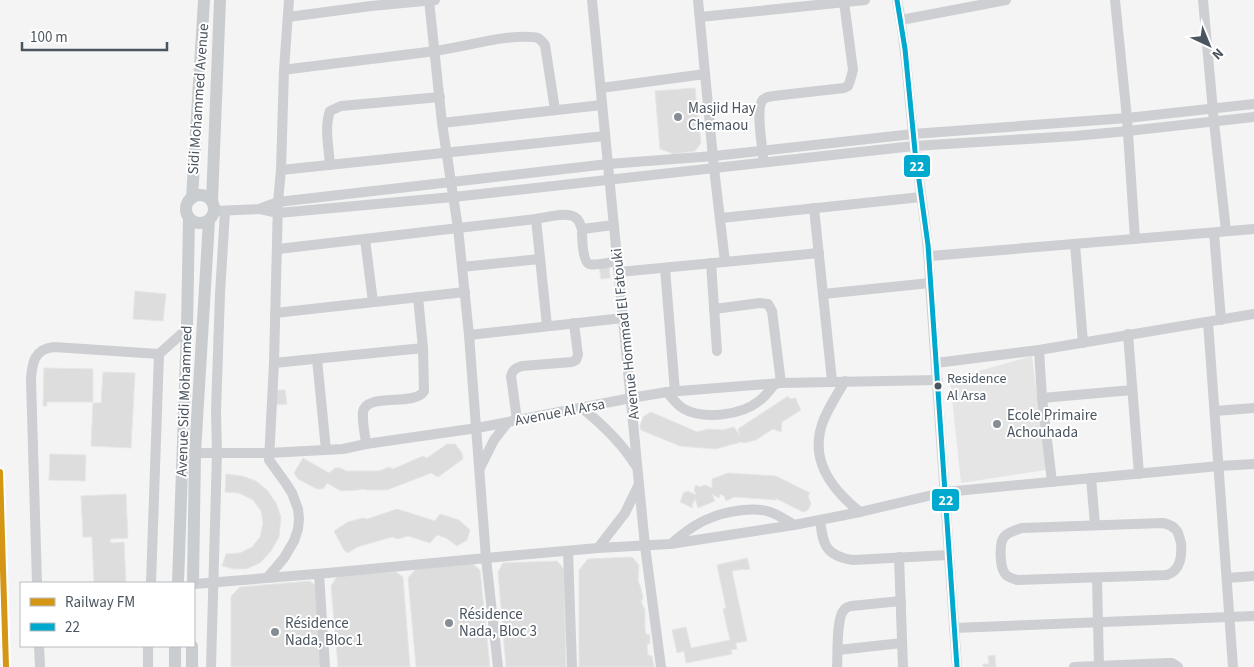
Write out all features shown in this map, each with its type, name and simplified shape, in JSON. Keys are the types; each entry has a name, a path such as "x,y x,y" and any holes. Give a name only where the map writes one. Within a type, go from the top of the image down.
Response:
{"main road":[{"name":"Sidi Mohammed Avenue","path":"192,198 204,0"},
{"name":"Avenue Sidi Mohammed","path":"178,582 189,453 215,211 220,0"},
{"path":"198,195 206,196 215,211 202,223 195,222 189,218 186,211 187,204 198,195"},
{"name":"Avenue Sidi Mohammed","path":"189,218 187,329 193,582"},
{"path":"175,647 175,667"},
{"path":"192,647 192,667"}],"street":[{"path":"267,578 289,549 297,533 299,519 294,498 269,460 288,0"},
{"path":"429,0 442,124 458,228 470,335 486,558 498,667"},
{"path":"288,17 371,3 435,0"},
{"name":"Avenue Hommad El Fatouki","path":"592,0 645,546 661,667"},
{"path":"698,0 725,262"},
{"path":"700,17 865,0"},
{"path":"897,0 901,20 914,146 930,256 930,283 957,667"},
{"path":"901,20 999,0"},
{"path":"1115,0 1127,118 1135,239"},
{"path":"1203,0 1226,231"},
{"path":"763,162 759,113 762,101 765,98 848,86 852,75 852,63 844,2"},
{"path":"284,70 435,51 518,37 537,38 545,45 555,110"},
{"path":"601,88 705,74"},
{"path":"330,165 327,128 330,111 342,106 440,97"},
{"path":"278,208 451,182 608,164 714,156 913,134 1127,118 1254,104"},
{"path":"442,124 602,105"},
{"path":"211,667 219,313 215,211 453,197 914,146 1074,136 1254,117"},
{"path":"281,170 605,136"},
{"path":"721,218 921,197"},
{"path":"814,208 832,381"},
{"path":"278,249 563,215 574,216 579,220 582,229 584,258 587,262 592,264 618,261"},
{"path":"536,219 547,326"},
{"path":"582,229 614,225"},
{"path":"930,256 1254,229"},
{"path":"1214,233 1221,320"},
{"path":"365,238 373,302"},
{"path":"1075,244 1083,343"},
{"path":"619,272 818,253"},
{"path":"462,267 540,259"},
{"path":"710,263 717,351"},
{"path":"665,268 671,392 678,405 691,412 706,414 739,411 764,397 778,383 773,317 770,305 760,303 714,309"},
{"path":"823,294 930,283"},
{"path":"275,313 465,292"},
{"path":"366,444 363,410 368,405 378,401 416,397 424,391 423,348 418,298"},
{"path":"936,363 1039,350 1254,314"},
{"path":"470,335 623,318"},
{"path":"1208,322 1220,466 1233,667"},
{"path":"480,469 494,440 513,421 511,376 513,370 522,366 572,362 576,360 578,355 574,323"},
{"path":"37,582 31,380 33,363 36,356 43,349 54,347 159,354 187,329"},
{"path":"1128,334 1139,474"},
{"path":"274,363 423,348"},
{"path":"1039,350 1042,398 1052,482"},
{"path":"151,582 159,354"},
{"path":"317,359 326,450"},
{"name":"Avenue Al Arsa","path":"189,453 269,454 343,449 477,428 671,392 778,383 938,380"},
{"path":"846,382 828,410 822,426 819,441 820,457 831,483 843,498 860,512"},
{"path":"1042,398 1132,390"},
{"path":"582,408 617,440 638,469"},
{"path":"1216,411 1254,408"},
{"path":"195,583 319,574 598,548 670,544 794,525 945,492 1254,464"},
{"path":"1091,478 1095,525"},
{"path":"598,548 625,513 639,483"},
{"path":"670,544 692,526 708,518 738,510 765,510 776,514 794,525"},
{"path":"820,520 825,546 835,555 844,559 948,555"},
{"path":"1163,523 1169,524 1178,531 1181,559 1179,566 1171,574 1097,578 1023,580 1012,578 1003,571 1001,547 1003,539 1014,530 1022,528 1163,523"},
{"path":"568,552 572,667"},
{"path":"900,557 903,667"},
{"path":"319,574 325,667"},
{"path":"1227,578 1254,576"},
{"path":"1097,578 1098,666"},
{"path":"837,667 839,622 840,616 846,608 901,601"},
{"path":"954,628 1254,616"},
{"path":"838,650 902,642"},
{"path":"39,647 40,667"},
{"path":"148,647 148,667 153,667"},
{"path":"1074,667 1168,663 1178,667"}],"shaded area":[{"name":"Ecole Primaire Achouhada","path":"1032,356 1046,470 961,483 950,379"}],"building":[{"name":"Masjid Hay Chemaou","path":"695,88 701,143 695,151 674,154 660,149 655,91"},
{"path":"609,265 610,278 601,279 599,266"},
{"path":"135,291 166,294 163,321 133,319"},
{"path":"44,368 93,369 93,402 47,402 47,406 43,406"},
{"path":"103,372 135,373 131,448 91,446 93,403 101,403"},
{"path":"275,390 285,390 287,404 276,405"},
{"path":"788,396 790,399 796,398 801,410 782,422 781,432 773,429 756,440 716,449 680,446 641,430 640,426 643,417 651,412 697,432 734,427 740,436 738,429"},
{"path":"447,444 455,444 462,453 463,459 438,477 431,473 387,490 363,489 341,491 327,483 323,489 317,489 298,479 294,473 303,458 329,473 335,468 341,468 346,471 379,471 389,467 393,469 423,456 427,458"},
{"path":"50,454 86,455 85,481 49,480"},
{"path":"728,473 776,476 810,493 808,496 811,504 808,510 803,512 775,498 776,500 734,497 726,501 724,496 720,494 719,498 712,494 715,501 698,508 695,499 692,505 693,508 680,502 683,493 688,491 696,495 694,489 696,485 700,487 705,485 712,488 712,479"},
{"path":"226,474 242,476 256,481 267,490 276,503 281,517 279,537 271,551 260,563 246,569 222,566 226,554 240,553 252,547 260,537 263,523 261,511 253,500 239,493 225,492"},
{"path":"126,494 128,538 110,539 111,543 124,542 126,582 94,582 92,537 83,537 81,496"},
{"path":"397,509 435,521 440,514 459,520 470,530 467,540 457,546 446,538 437,535 430,543 408,536 398,539 392,537 357,547 348,553 344,550 334,531 348,522 363,518 367,519"},
{"path":"632,557 639,565 638,581 643,598 641,602 645,610 645,629 646,634 650,635 650,644 647,644 648,655 652,656 654,667 579,667 579,570 588,559"},
{"path":"747,558 750,569 732,571 747,641 736,643 737,649 731,650 732,654 686,663 684,651 677,653 672,630 686,627 691,648 730,640 723,609 726,608 717,565"},
{"path":"557,561 564,569 566,667 506,667 498,572 503,563"},
{"name":"Résidence Nada, Bloc 3","path":"472,563 480,570 490,667 416,667 408,578 416,569"},
{"path":"396,572 403,577 410,667 338,667 331,586 338,575"},
{"name":"Résidence Nada, Bloc 1","path":"310,581 316,586 322,667 231,667 231,596 240,587"},
{"path":"995,655 996,667 983,667 983,664 989,664 988,656"}],"rail line":[{"name":"FM","path":"0,472 6,667"}],"transit line":[{"name":"22","path":"897,0 905,49 915,151 928,245 957,667"}],"place":[{"name":"Masjid Hay Chemaou","path":"678,117"},
{"name":"Residence Al Arsa","path":"938,386"},
{"name":"Ecole Primaire Achouhada","path":"997,424"},
{"name":"Résidence Nada, Bloc 3","path":"449,623"},
{"name":"Résidence Nada, Bloc 1","path":"275,632"}]}
